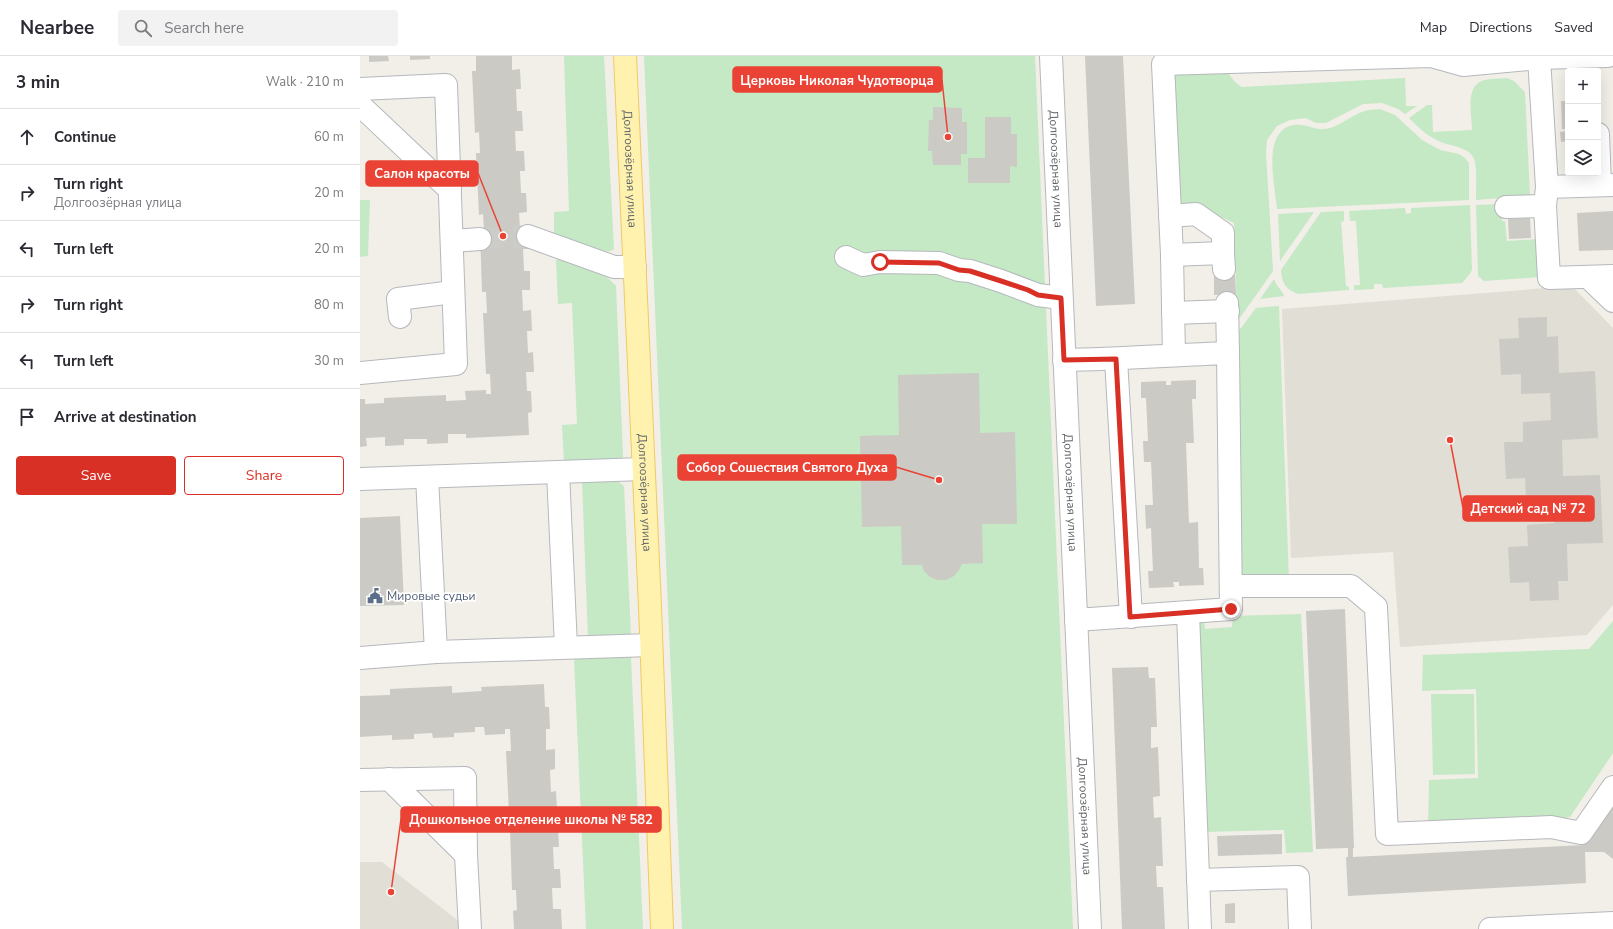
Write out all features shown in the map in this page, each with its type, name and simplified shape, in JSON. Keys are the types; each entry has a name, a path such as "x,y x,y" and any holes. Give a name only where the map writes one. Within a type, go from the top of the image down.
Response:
{"main road":[{"name":"Долгоозёрная улица","path":"626,56 662,929"}],"street":[{"name":"Долгоозёрная улица","path":"1051,56 1090,929"},
{"path":"1174,355 1172,255 1163,64 1431,56 1463,60 1608,56"},
{"path":"1595,56 1596,68"},
{"path":"1539,58 1549,278 1613,276"},
{"path":"360,89 446,85 456,364 360,373"},
{"path":"360,105 450,190"},
{"path":"1506,207 1546,196 1606,185 1599,140"},
{"path":"1170,216 1196,214 1223,233 1224,261 1172,255"},
{"path":"528,236 614,267 635,267"},
{"path":"452,241 480,239"},
{"path":"846,256 863,265 880,262 939,263 1001,281 1038,295 1061,298"},
{"path":"1588,277 1613,301"},
{"path":"400,317 398,299 453,292"},
{"path":"1076,620 1231,609 1232,586 1228,307 1173,313"},
{"path":"1064,360 1116,359 1228,353"},
{"path":"1116,359 1130,617"},
{"path":"360,479 643,469"},
{"path":"558,472 566,647"},
{"path":"427,477 436,652"},
{"path":"1232,586 1351,586 1376,607 1387,834 1552,827 1581,833 1613,787"},
{"path":"1188,613 1200,929"},
{"path":"360,658 436,652 651,645"},
{"path":"360,780 465,778 466,855 470,929"},
{"path":"388,779 466,855"},
{"path":"1198,880 1298,877 1300,929"},
{"path":"1490,929 1613,924"}],"shaded area":[{"path":"1572,286 1613,328 1613,605 1587,635 1400,647 1393,552 1291,558 1282,309"},
{"path":"360,862 382,862 460,922 460,929 360,929"}],"green space":[{"path":"564,56 604,56 614,249 610,251 604,252 554,236 554,212 569,211"},
{"path":"644,56 1035,56 1073,929 682,929"},
{"path":"1223,69 1236,83 1242,87 1405,78 1406,106 1417,106 1405,114 1398,109 1382,103 1363,104 1326,123 1316,123 1306,118 1290,120 1277,126 1267,140 1266,153 1273,271 1237,322 1234,223 1200,207 1178,208 1174,72"},
{"path":"1507,78 1514,81 1525,92 1530,195 1501,196 1501,198 1476,200 1475,162 1470,153 1431,137 1409,118 1427,105 1432,105 1433,132 1472,130 1471,101 1474,88 1478,83 1485,80"},
{"path":"1380,109 1395,115 1422,140 1440,150 1459,154 1465,158 1469,163 1469,200 1277,209 1272,160 1277,137 1284,129 1294,125 1303,125 1321,129 1330,128 1361,112"},
{"path":"360,200 370,200 368,256 360,257"},
{"path":"1501,204 1502,221 1505,221 1507,241 1539,239 1540,277 1484,281 1478,276 1476,205"},
{"path":"1470,205 1472,270 1462,283 1383,288 1382,284 1374,284 1374,289 1354,290 1354,285 1360,285 1356,221 1350,221 1349,211 1405,208 1406,214 1411,213 1411,208"},
{"path":"1344,211 1344,221 1341,222 1346,286 1349,287 1349,290 1298,294 1287,288 1282,279 1281,270 1321,212"},
{"path":"1314,212 1280,261 1278,214"},
{"path":"562,257 591,268 611,280 616,286 623,457 618,460 564,463 562,425 577,424 572,303 558,304 556,260"},
{"path":"1274,279 1284,296 1260,299"},
{"path":"1279,306 1289,581 1237,582 1238,332 1256,308"},
{"path":"612,480 619,482 624,486 631,636 588,639 582,481"},
{"path":"1301,614 1313,852 1286,853 1284,830 1204,832 1195,620 1204,619 1205,629 1232,627 1233,616"},
{"path":"1613,621 1613,753 1570,817 1548,821 1428,827 1429,780 1478,778 1476,689 1422,691 1423,655 1589,649"},
{"path":"631,657 643,929 586,929 574,659"},
{"path":"1431,694 1474,694 1475,774 1433,775"}],"building":[{"path":"369,56 388,56 389,61 369,62"},
{"path":"410,56 430,56 430,59 410,60"},
{"path":"476,56 512,56 512,70 520,69 521,89 516,89 517,111 522,111 523,131 515,131 516,151 524,151 525,171 520,171 521,193 526,193 527,212 519,213 520,229 528,229 529,249 523,249 524,271 530,271 530,290 522,290 523,311 531,310 532,331 527,331 528,353 533,352 534,372 526,372 527,391 531,391 532,412 528,413 529,435 466,438 466,434 448,434 448,443 427,444 427,439 404,439 404,445 385,446 385,437 366,438 367,446 360,447 360,399 365,399 365,404 384,403 384,398 446,395 446,401 466,400 465,391 486,390 486,394 491,394 490,374 486,374 483,313 487,313 486,292 482,292 480,231 484,231 483,214 479,215 476,153 480,153 479,132 475,133 472,71 476,71"},
{"path":"1085,56 1123,56 1135,304 1096,306"},
{"path":"1561,101 1565,101 1565,129 1562,129"},
{"path":"933,107 962,108 962,122 967,122 967,154 961,154 961,165 933,165 932,151 928,151 929,120 933,120"},
{"path":"985,117 1011,117 1011,134 1017,134 1017,167 1010,166 1010,183 968,183 968,158 985,158"},
{"path":"1565,131 1565,141 1561,142 1560,132"},
{"path":"1613,211 1613,250 1579,251 1577,213"},
{"path":"1530,218 1531,238 1509,239 1508,219"},
{"path":"1214,275 1235,275 1236,294 1214,295"},
{"path":"1547,317 1547,337 1558,336 1559,373 1595,371 1598,438 1562,440 1563,476 1600,475 1603,543 1567,544 1568,581 1558,581 1559,600 1530,601 1529,582 1510,583 1508,547 1528,546 1527,525 1555,523 1554,498 1526,500 1525,478 1506,479 1504,442 1523,442 1523,422 1551,420 1550,393 1521,394 1521,374 1501,375 1499,339 1519,338 1518,318"},
{"path":"979,373 980,433 1015,432 1017,524 982,524 983,563 962,564 954,576 946,580 938,580 930,577 924,571 922,565 902,565 901,526 862,527 860,436 899,435 898,375"},
{"path":"1196,380 1196,399 1192,399 1194,443 1186,443 1189,523 1198,522 1199,568 1203,568 1204,585 1179,586 1179,582 1173,582 1174,587 1149,588 1148,571 1153,571 1151,528 1146,529 1145,505 1153,505 1151,462 1144,462 1143,441 1148,441 1146,398 1141,398 1141,382 1166,381 1166,385 1171,385 1171,381"},
{"path":"400,516 404,605 360,606 360,518"},
{"path":"1345,609 1354,848 1353,857 1584,845 1613,803 1613,859 1604,852 1585,852 1586,883 1348,896 1346,857 1348,857 1348,848 1316,849 1306,611"},
{"path":"1148,667 1149,678 1155,678 1157,727 1151,727 1151,748 1158,747 1160,796 1153,797 1154,818 1161,817 1163,866 1156,866 1157,887 1163,887 1165,929 1122,929 1112,668"},
{"path":"544,684 545,707 549,707 550,729 546,729 546,750 555,749 555,769 550,770 551,792 556,791 557,811 549,811 550,827 558,827 559,847 553,847 554,869 560,869 561,888 552,888 553,909 561,909 562,929 514,929 513,911 517,910 516,890 512,890 510,829 514,829 513,812 509,813 506,751 511,751 510,729 505,729 505,734 485,735 484,727 475,727 475,732 454,733 454,737 433,738 432,733 414,734 414,739 392,740 392,735 360,737 360,696 390,695 390,689 452,686 452,693 482,691 481,687"},
{"path":"1282,834 1282,854 1218,856 1217,836"},
{"path":"1235,903 1235,923 1225,923 1225,904"}],"tunnel":[{"path":"480,239 528,236"}],"place":[{"name":"Церковь Николая Чудотворца","path":"948,137"},
{"name":"Салон красоты","path":"503,236"},
{"name":"Детский сад № 72","path":"1450,440"},
{"name":"Собор Сошествия Святого Духа","path":"939,480"},
{"name":"Мировые судьи","path":"375,596"},
{"name":"Дошкольное отделение школы № 582","path":"391,892"}],"route":[{"path":"880,262 939,263 1001,281 1038,295 1061,298 1064,360 1116,359 1130,617 1231,609"}]}
